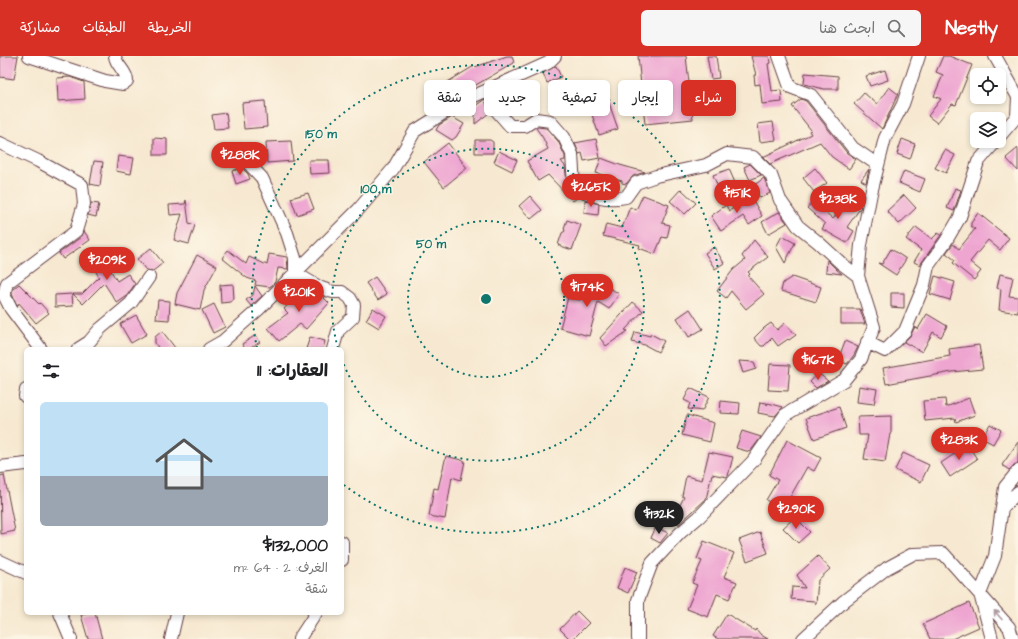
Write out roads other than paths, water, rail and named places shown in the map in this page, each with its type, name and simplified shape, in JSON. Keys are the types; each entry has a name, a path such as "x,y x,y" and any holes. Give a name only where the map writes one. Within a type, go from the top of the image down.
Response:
{"street":[{"path":"29,56 105,81 123,84 127,81 127,75 116,60 115,56"},
{"path":"511,80 548,63 555,56"},
{"path":"779,56 790,87 811,95 853,148 878,165"},
{"path":"638,639 638,600 652,563 680,533 699,517 753,461 785,415 844,380 861,359 874,327 858,276 861,245 871,194 885,138 903,104 919,56"},
{"path":"995,56 1018,97 1017,116 1006,129"},
{"path":"212,347 223,341 235,330 359,209 393,168 415,131 463,101 484,92"},
{"path":"501,116 510,126 525,126 536,119 550,121 564,137 572,154 574,187 591,196 616,199 626,197 636,183 656,176 706,165 727,154 753,157 771,175 780,200 798,226 858,276"},
{"path":"0,143 38,161 82,185 84,204 76,231 7,283 4,295 11,309 40,347"},
{"path":"868,342 885,351 905,331 924,285 928,266 946,241 960,217 978,162 990,148"},
{"path":"238,152 262,178 287,233 295,258 295,273"},
{"path":"295,273 321,288 333,292 342,292 350,298 354,305 353,317 338,332 334,347"},
{"path":"81,347 90,342 100,329 131,303 149,277"},
{"path":"0,468 24,464"},
{"path":"992,639 980,594 995,556 1005,487 1018,471"},
{"path":"1002,508 1018,492"},
{"path":"803,639 844,601 887,568 913,554 943,552 1008,627 1013,639"},
{"path":"0,561 24,572"},
{"path":"61,615 71,639"},
{"path":"171,639 177,615"},
{"path":"299,639 315,615"}]}
